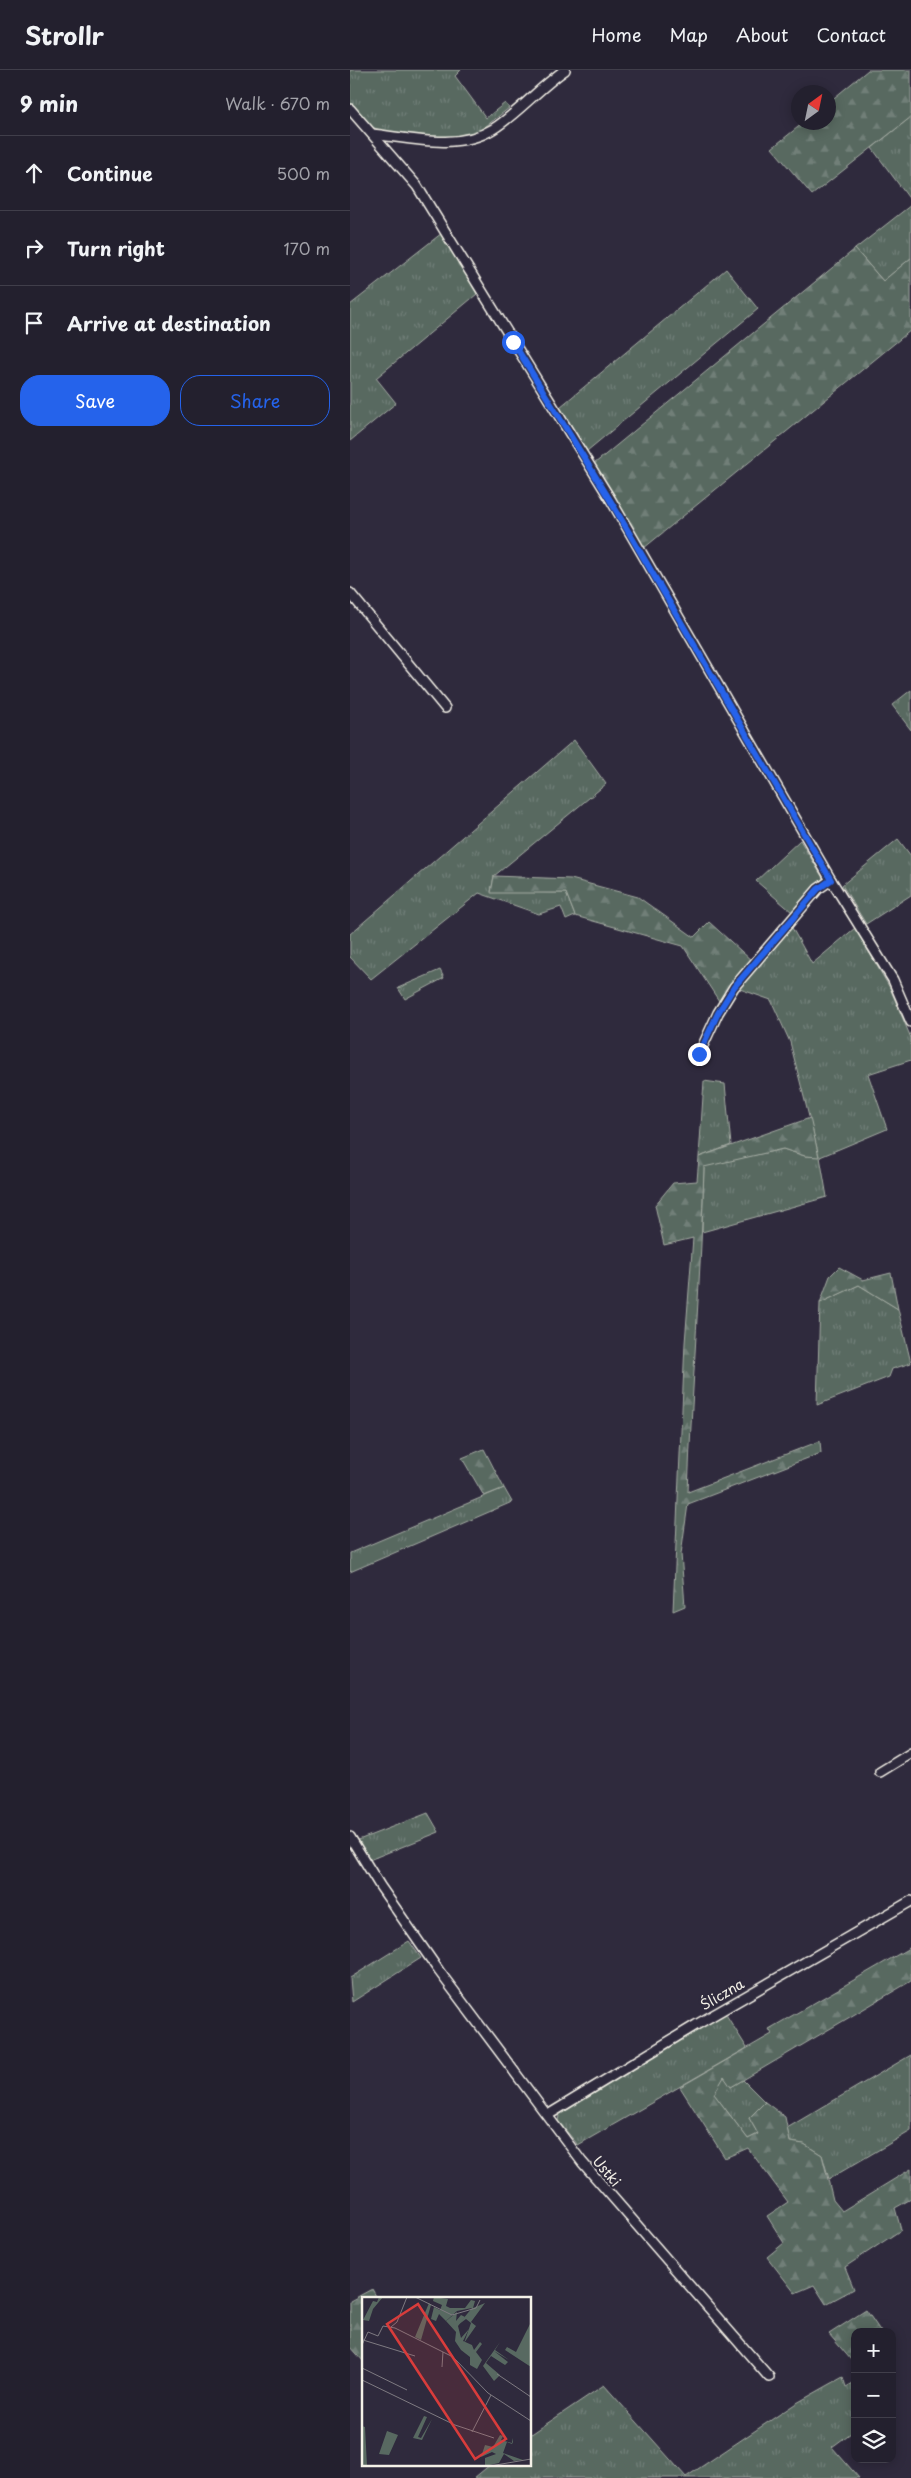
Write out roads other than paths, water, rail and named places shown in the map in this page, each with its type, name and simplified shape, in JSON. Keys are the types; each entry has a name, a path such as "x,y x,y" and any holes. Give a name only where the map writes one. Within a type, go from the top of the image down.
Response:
{"street":[{"path":"372,134 446,142 480,136 494,128 546,83 565,70"},
{"path":"350,109 416,186 595,474 831,880 893,980 911,1022"},
{"path":"350,593 445,708"},
{"path":"699,1054 718,1013 734,987 818,889 831,880"},
{"path":"880,1772 911,1753"},
{"name":"Ustki","path":"350,1837 380,1886 439,1971 527,2091 548,2114 610,2195 769,2377"},
{"name":"Śliczna","path":"548,2114 696,2025 911,1901"}]}
